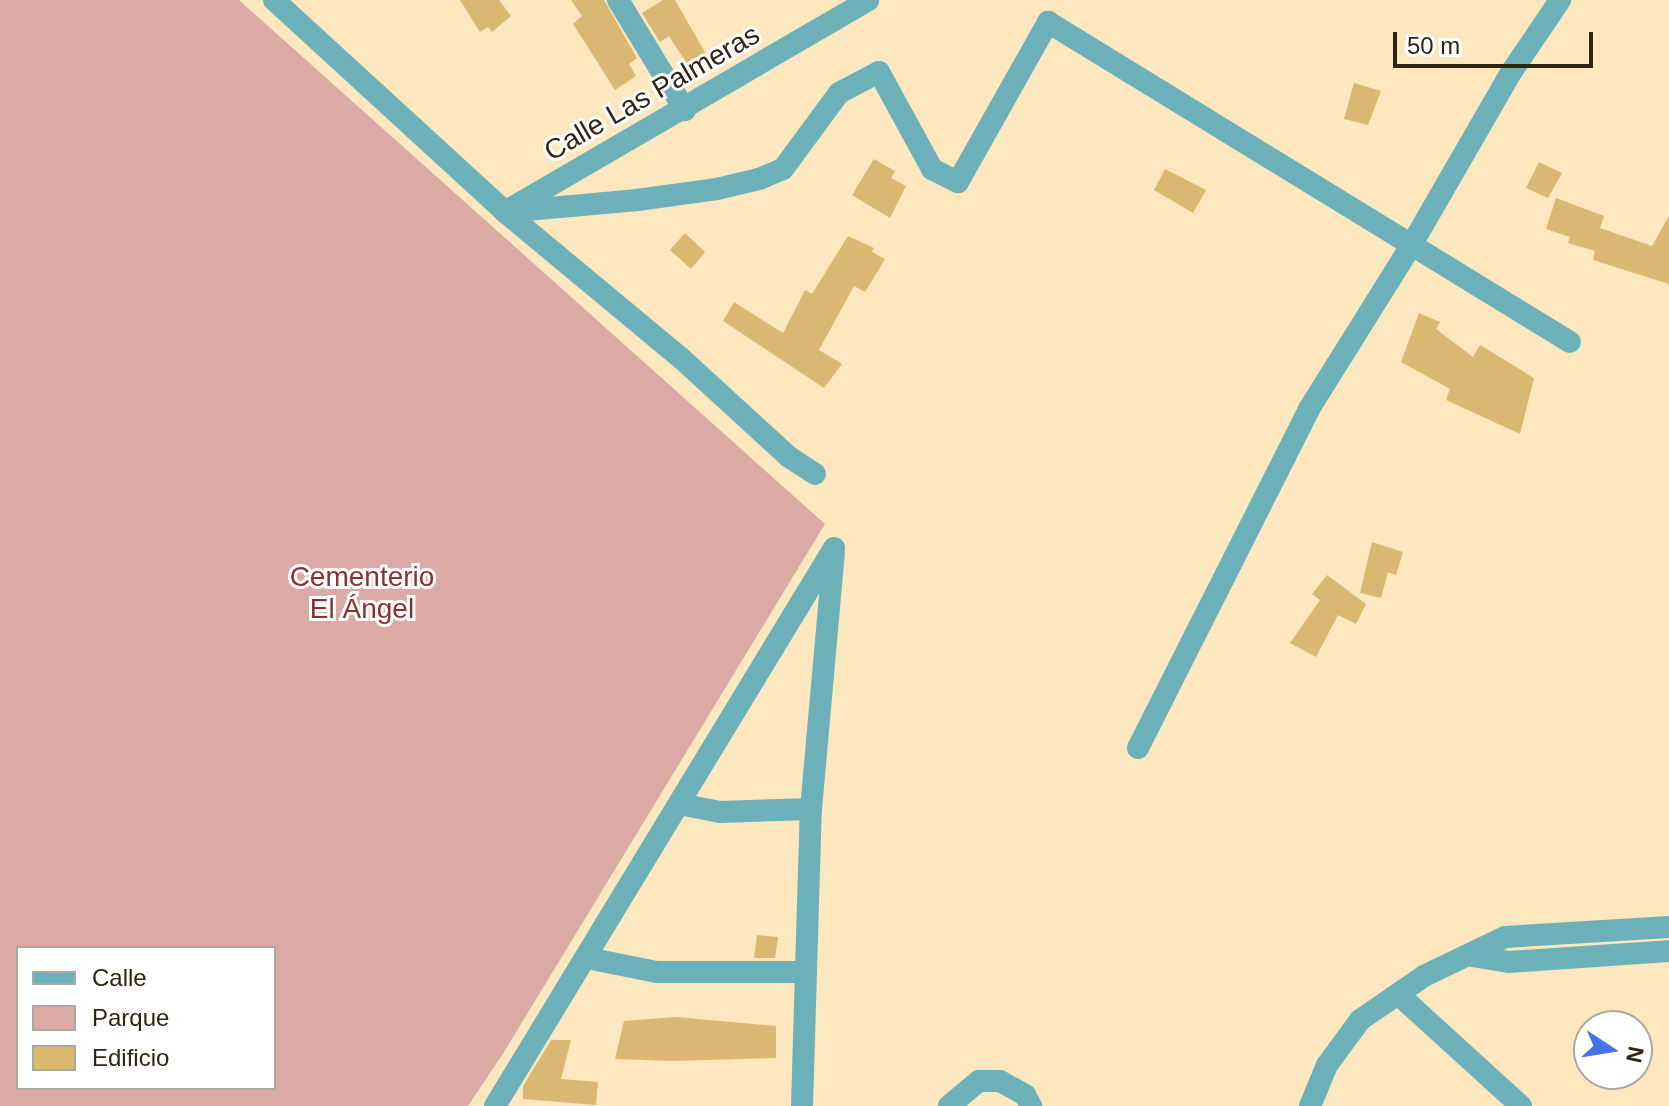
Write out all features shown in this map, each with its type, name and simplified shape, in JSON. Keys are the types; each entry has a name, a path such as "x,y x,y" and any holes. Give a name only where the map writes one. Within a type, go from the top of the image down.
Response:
{"street":[{"path":"274,0 505,212 682,359 789,457 815,474"},
{"path":"618,0 685,110"},
{"path":"1138,748 1309,409 1412,244 1512,71 1560,0"},
{"name":"Calle Las Palmeras","path":"505,212 685,110 862,2"},
{"path":"505,212 637,200 717,189 759,179 783,169 839,93 879,72 932,169 958,182 1048,22 1570,342"},
{"path":"495,1106 834,548 811,809 802,1106"},
{"path":"679,804 720,812 811,809"},
{"path":"1310,1106 1327,1065 1360,1020 1424,976 1472,956 1505,937 1669,927"},
{"path":"1472,956 1509,962 1669,951"},
{"path":"587,958 657,972 806,972"},
{"path":"1399,995 1521,1106"},
{"path":"949,1106 979,1081 1000,1081 1025,1095 1031,1106"}],"green space":[{"name":"Cementerio El Ángel","path":"0,0 239,0 825,524 504,1052 468,1106 0,1106"}],"building":[{"path":"460,0 499,0 511,16 492,32 488,27 480,32"},
{"path":"571,0 604,0 637,58 629,64 636,76 615,90 573,24 582,16"},
{"path":"663,0 675,0 710,61 692,72 669,36 660,42 642,13"},
{"path":"1354,83 1381,91 1368,125 1344,119"},
{"path":"874,159 895,171 891,178 906,186 890,218 852,195"},
{"path":"1539,162 1562,173 1548,198 1526,188"},
{"path":"1165,169 1206,190 1193,213 1154,190"},
{"path":"1556,198 1604,216 1600,228 1652,246 1669,216 1669,284 1593,260 1595,251 1568,243 1570,237 1546,229"},
{"path":"685,233 705,252 691,269 670,250"},
{"path":"848,236 874,248 872,252 885,259 865,292 854,286 819,350 842,364 824,388 723,321 734,302 783,333 805,290 812,294"},
{"path":"1419,313 1440,322 1436,329 1473,357 1480,345 1534,378 1520,434 1446,400 1450,389 1401,362"},
{"path":"1372,542 1403,552 1396,575 1388,572 1381,598 1360,593"},
{"path":"1327,575 1366,604 1356,624 1338,615 1316,657 1290,643 1320,600 1312,594"},
{"path":"757,935 778,937 775,958 754,958"},
{"path":"676,1017 776,1026 776,1058 615,1059 624,1021"},
{"path":"551,1040 571,1040 561,1079 598,1082 596,1105 523,1099 523,1086"}]}
